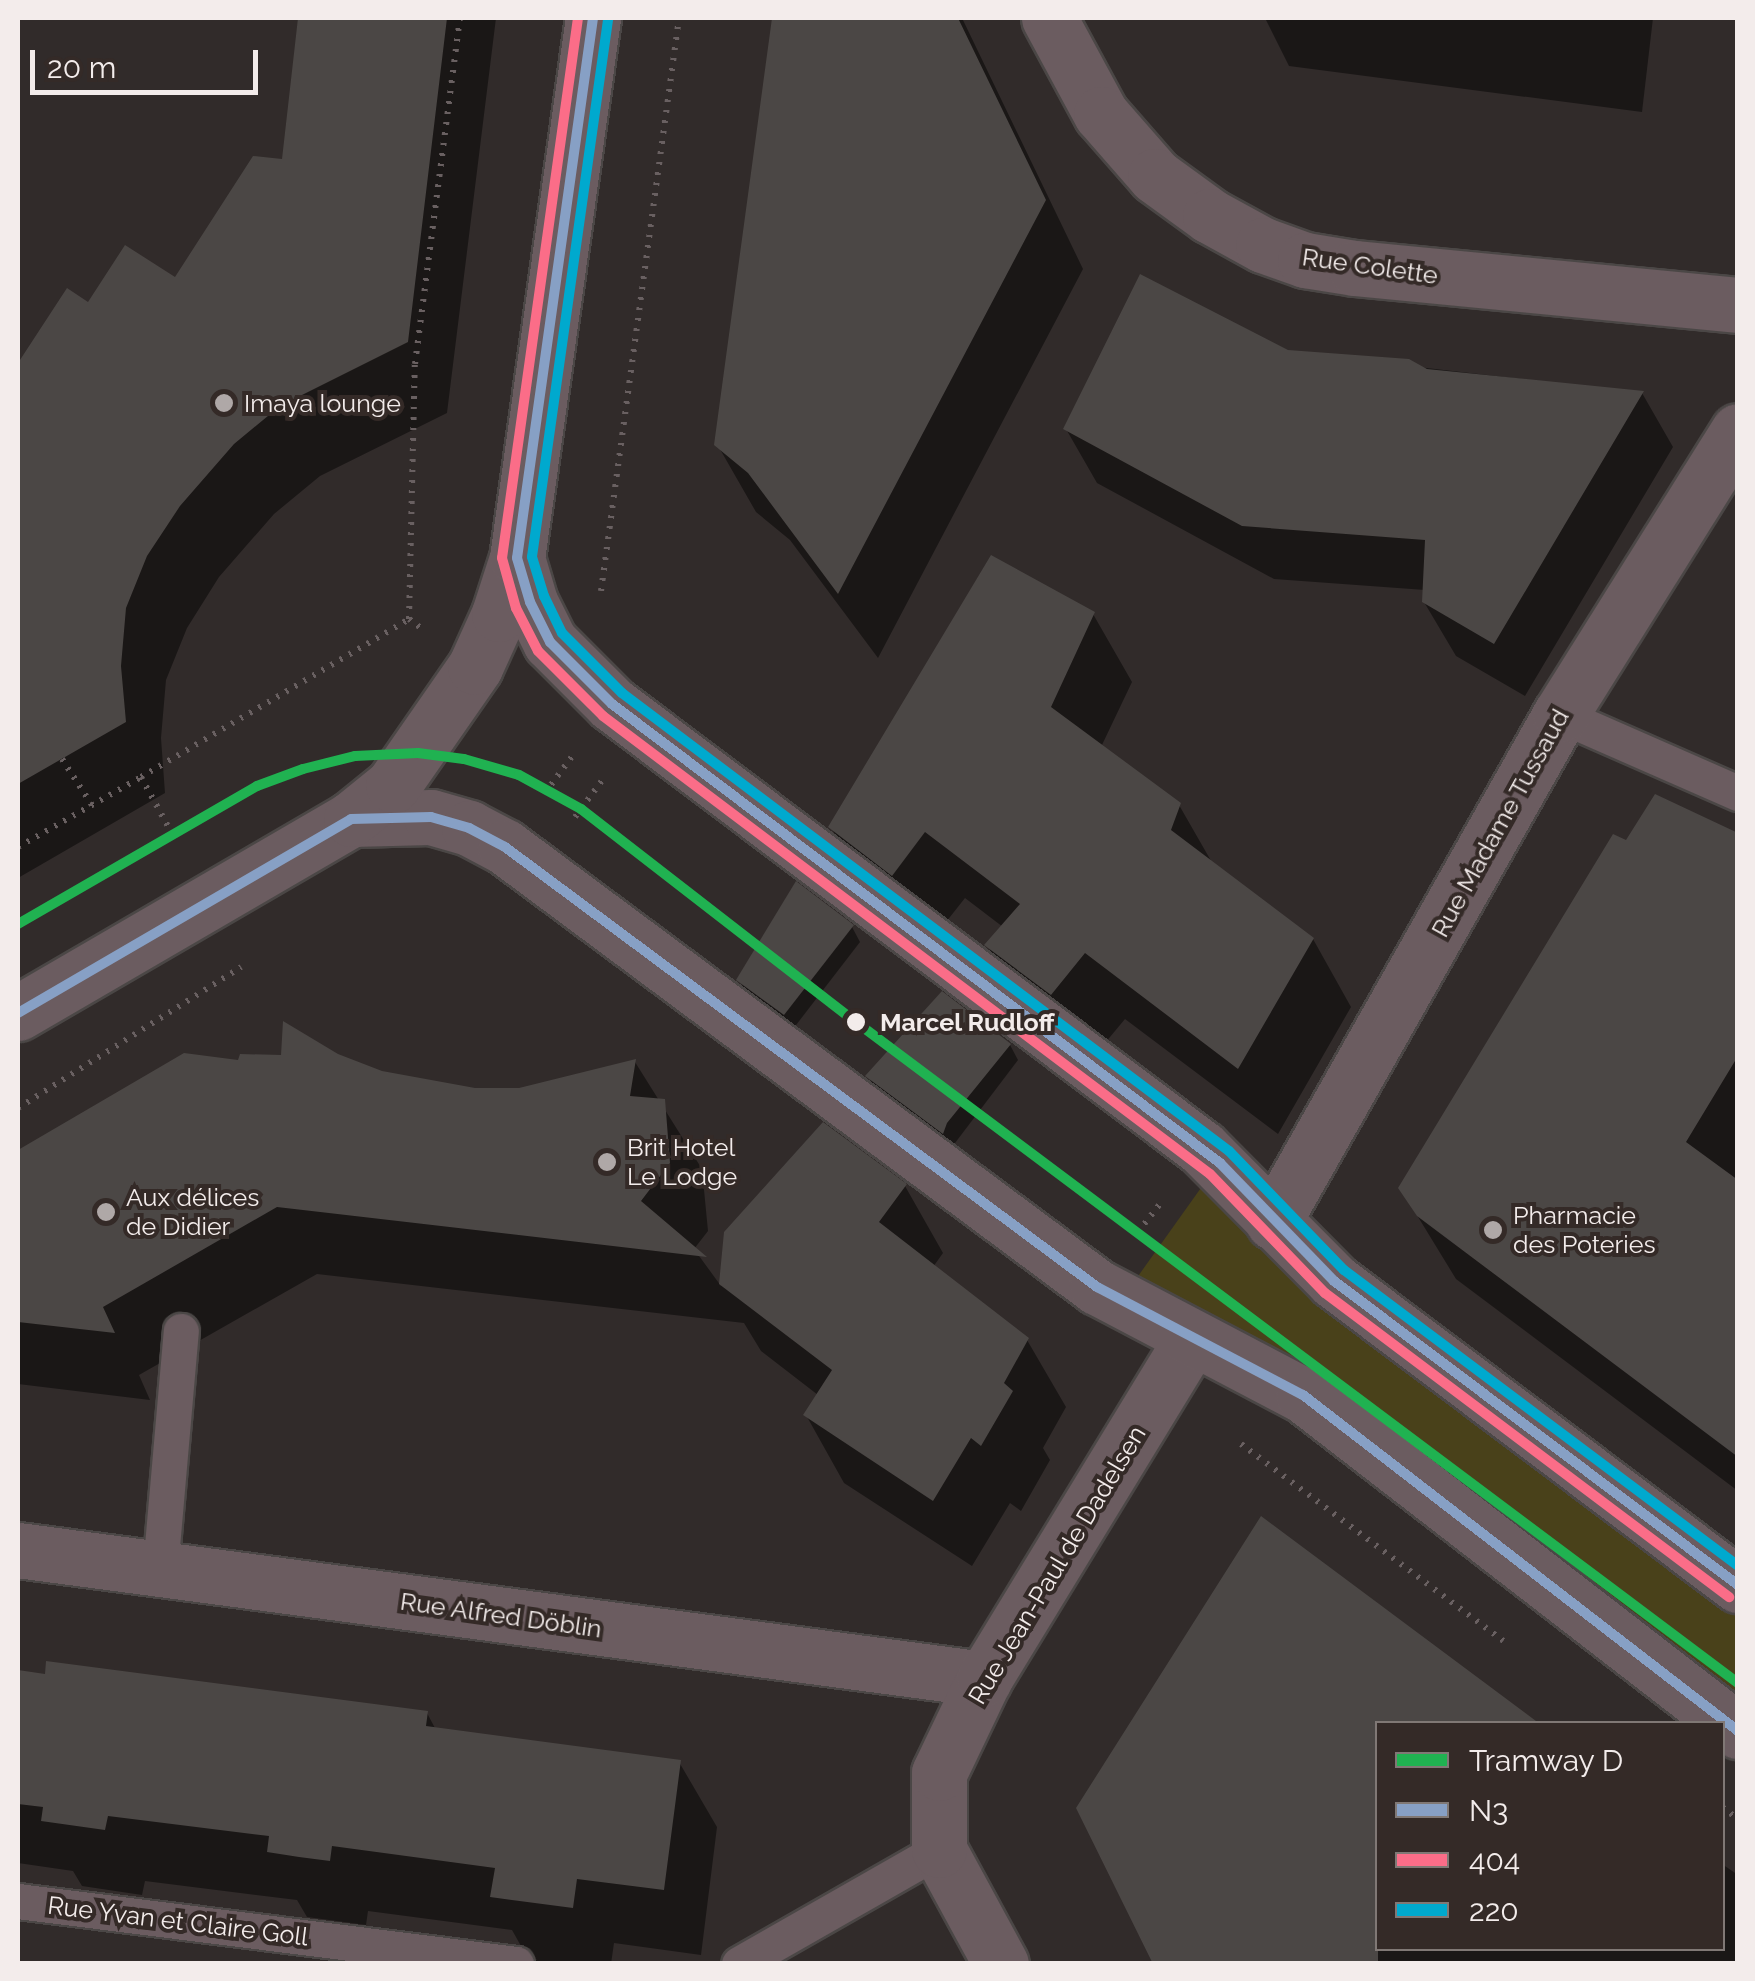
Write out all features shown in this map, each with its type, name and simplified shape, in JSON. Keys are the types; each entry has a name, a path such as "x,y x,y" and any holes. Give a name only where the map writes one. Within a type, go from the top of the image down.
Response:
{"street":[{"path":"18,1013 351,818 393,785 475,666 500,614 517,558 593,18"},
{"name":"Rue Colette","path":"1049,18 1100,114 1155,176 1210,216 1263,246 1304,260 1355,268 1738,305"},
{"name":"Rue Madame Tussaud","path":"1274,1222 1560,715 1738,431"},
{"path":"517,558 530,602 550,642 578,674 1202,1148 1334,1280 1738,1585"},
{"path":"351,818 431,818 469,828 536,870 1097,1287 1302,1395 1738,1730"},
{"name":"Rue Jean-Paul de Dadelsen","path":"1000,1964 940,1850 939,1773 984,1679 1192,1338"},
{"name":"Rue Alfred Döblin","path":"18,1550 984,1679"}],"lane":[{"path":"1560,715 1738,794"},
{"path":"160,1569 181,1331"},
{"path":"739,1964 940,1850"},
{"name":"Rue Yvan et Claire Goll","path":"18,1900 516,1964"}],"path":[{"path":"409,619 416,364 460,18"},
{"path":"600,602 678,18"},
{"path":"409,619 475,666"},
{"path":"18,847 409,619"},
{"path":"536,870 642,726"},
{"path":"62,759 92,805"},
{"path":"18,1108 246,964 141,777"},
{"path":"1097,1287 1202,1148"}],"shaded area":[{"path":"1208,1178 1737,1608 1737,1712 1131,1286"}],"building":[{"path":"298,18 447,18 408,342 280,406 234,444 180,506 147,556 126,608 121,666 126,722 18,784 18,363 67,288 88,302 125,245 175,277 253,156 282,159"},
{"path":"772,18 958,18 1046,200 838,594 748,473 714,445"},
{"path":"1140,274 1288,350 1409,359 1427,369 1644,391 1494,644 1422,602 1425,540 1242,526 1063,429"},
{"path":"991,555 1095,612 1051,707 1181,803 1171,830 1314,938 1238,1069 1085,953 1051,995 984,945 1020,904 925,832 892,876 828,827"},
{"path":"1655,794 1738,833 1738,1056 1686,1142 1738,1180 1738,1457 1417,1216 1398,1188 1613,834 1626,840"},
{"path":"796,881 854,925 784,1015 736,980"},
{"path":"942,991 1011,1044 947,1123 943,1134 865,1076"},
{"path":"283,1021 338,1054 382,1071 475,1088 519,1088 636,1059 630,1096 665,1099 670,1163 641,1201 707,1257 277,1207 103,1307 115,1333 18,1322 18,1150 184,1053 238,1060 240,1054 281,1055"},
{"path":"823,1122 907,1184 879,1222 1029,1338 1004,1383 1013,1391 981,1446 971,1438 933,1501 803,1415 832,1370 719,1284 724,1232"},
{"path":"1261,1516 1536,1721 1375,1721 1378,1964 1153,1964 1076,1808"},
{"path":"46,1661 428,1711 426,1726 681,1760 664,1890 577,1879 573,1908 490,1897 495,1868 332,1846 330,1861 299,1857 267,1852 269,1836 108,1816 105,1830 41,1821 43,1807 18,1804 18,1670 45,1674"}],"tram line":[{"name":"D","path":"18,924 257,786 303,769 355,756 418,753 464,759 519,775 581,809 856,1022 1738,1683"}],"transit line":[{"name":"404","path":"578,18 502,558 516,608 538,651 603,716 1210,1174 1325,1293 1729,1597"},
{"name":"N3","path":"593,18 517,558 530,602 550,642 612,704 1220,1163 1334,1281 1738,1585"},
{"name":"220","path":"608,20 532,557 544,596 562,633 622,693 1229,1151 1344,1270 1738,1566"},
{"name":"N3","path":"18,1013 351,819 431,817 469,828 505,847 1097,1287 1303,1395 1738,1731"}],"place":[{"name":"Imaya lounge","path":"224,403"},
{"name":"Marcel Rudloff","path":"856,1022"},
{"name":"Brit Hotel Le Lodge","path":"607,1162"},
{"name":"Aux délices de Didier","path":"106,1212"},
{"name":"Pharmacie des Poteries","path":"1493,1230"}]}
